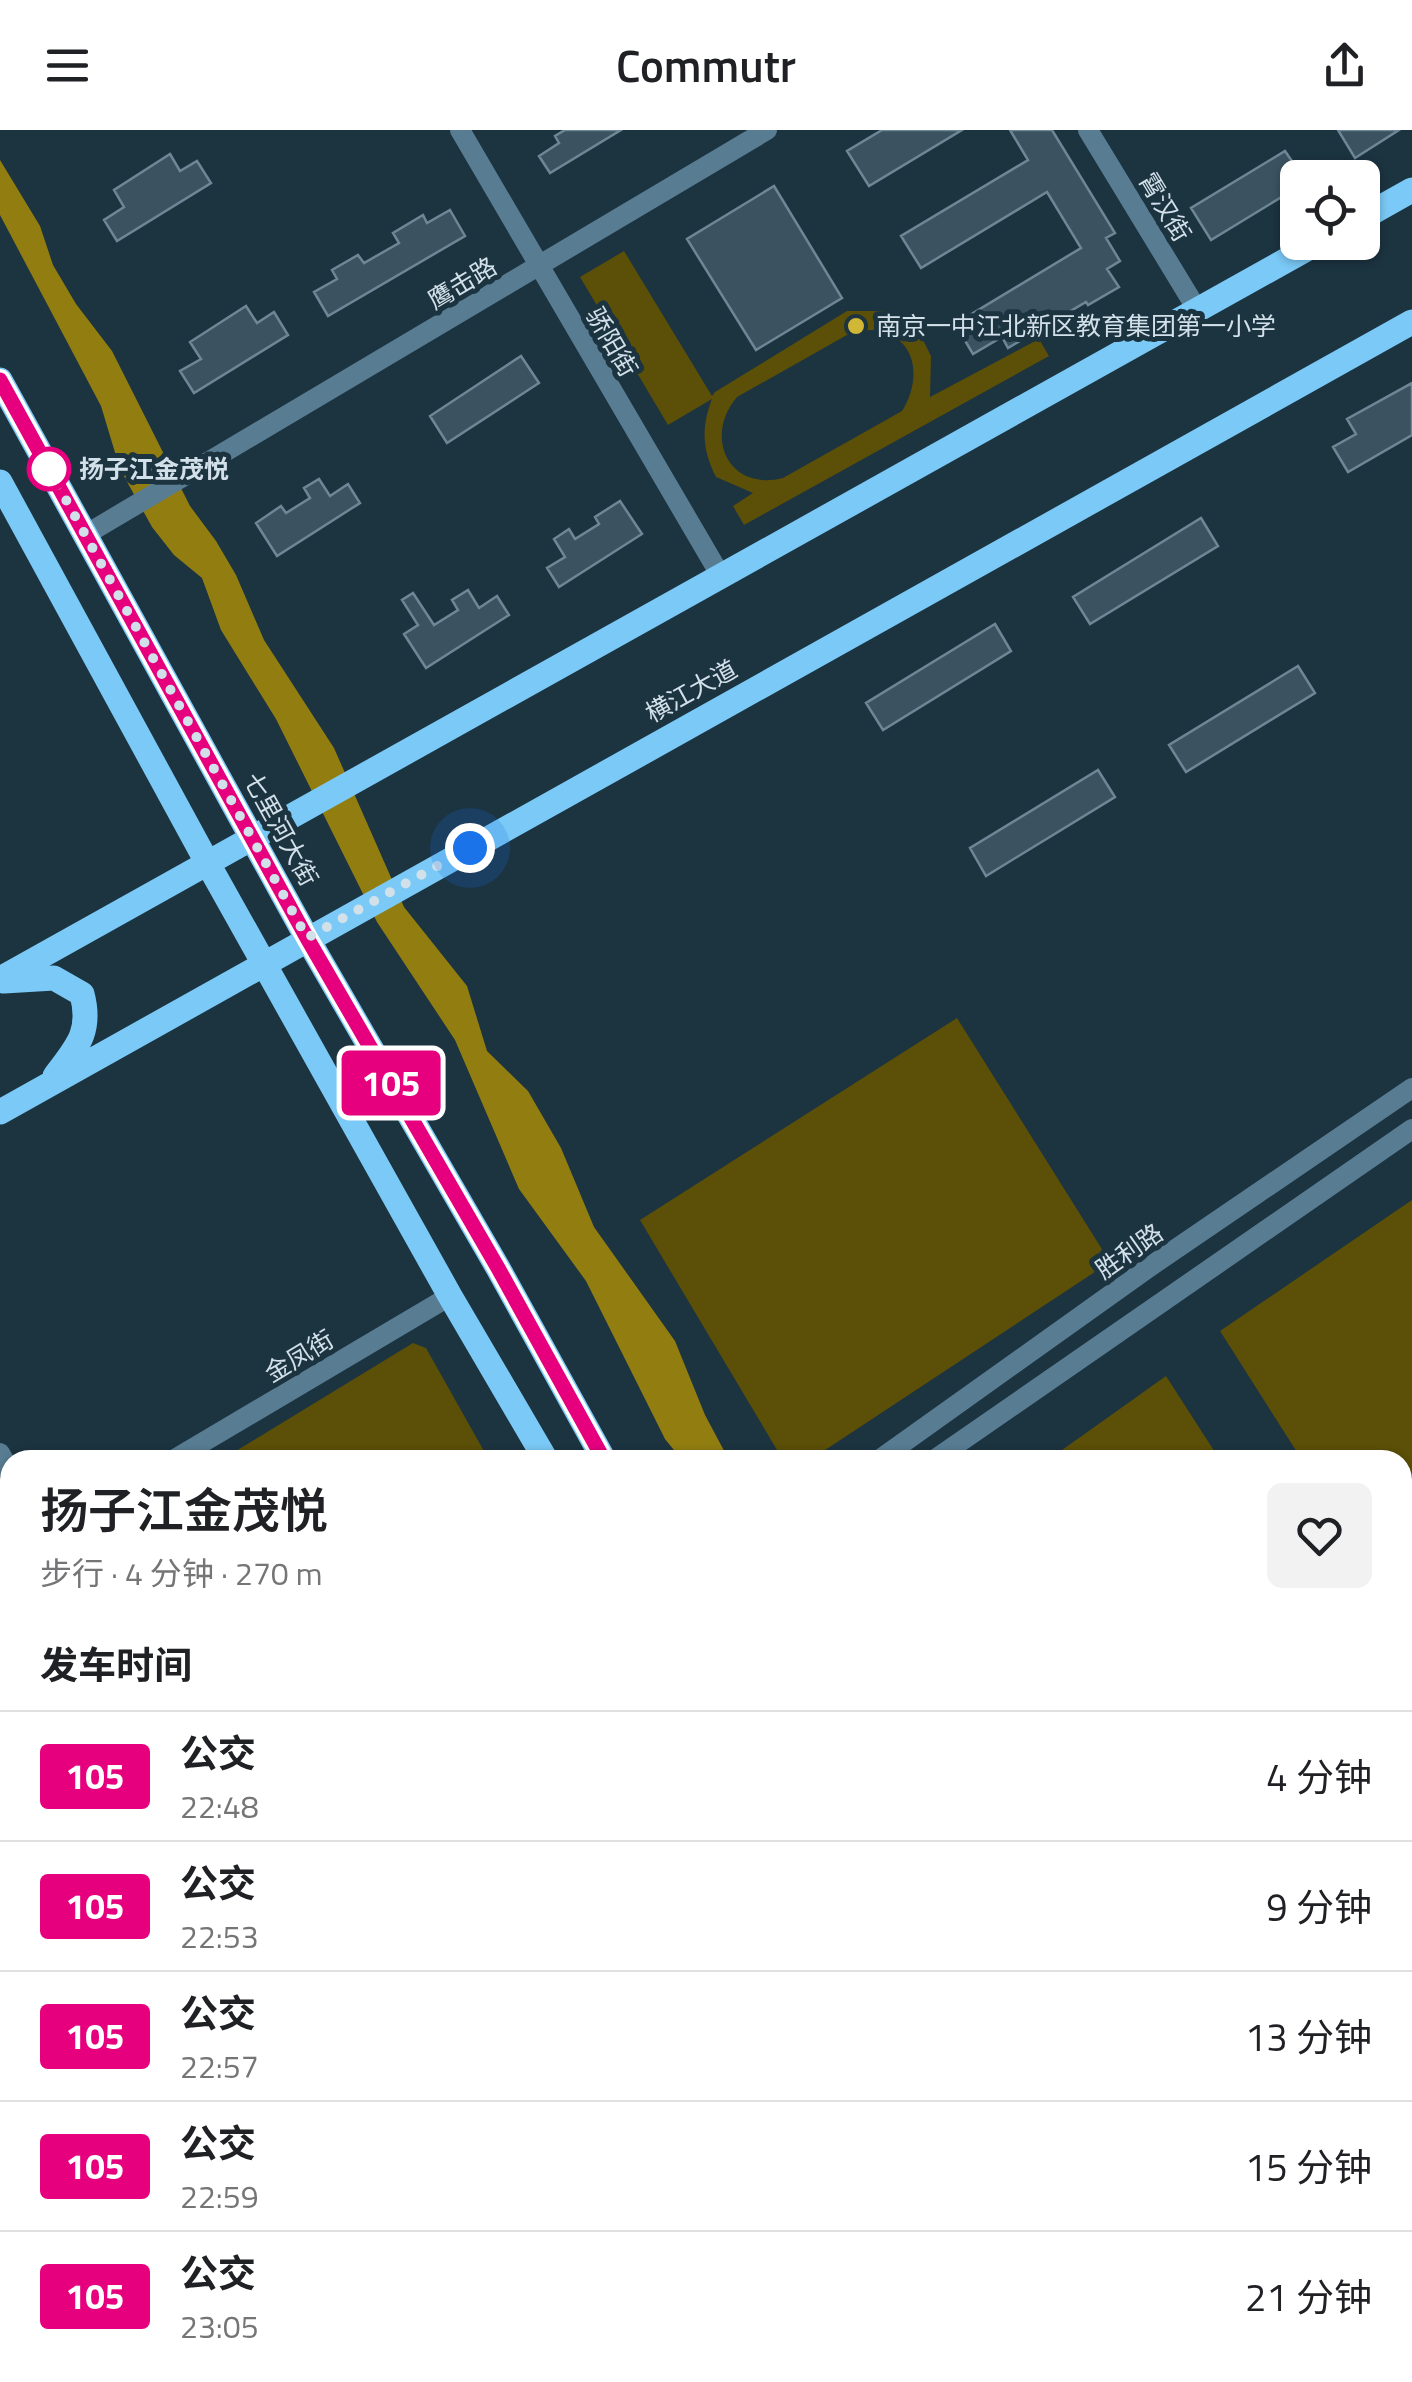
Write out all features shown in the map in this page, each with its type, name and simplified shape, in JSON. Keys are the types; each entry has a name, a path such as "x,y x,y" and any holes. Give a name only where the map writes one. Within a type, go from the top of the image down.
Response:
{"main road":[{"path":"1380,208 1412,190"},
{"path":"0,980 1287,260"},
{"name":"横江大道","path":"0,1112 1412,322"},
{"name":"七里河大街","path":"0,380 307,938 598,1450"},
{"path":"0,482 207,862 540,1450"},
{"path":"0,980 54,978 82,994 88,1014 80,1043 49,1084"}],"street":[{"name":"骄阳街","path":"460,130 722,578"},
{"name":"鹰击路","path":"85,535 767,130"},
{"name":"霄汉街","path":"1088,130 1198,311"},
{"name":"胜利路","path":"893,1450 1148,1268 1412,1088"},
{"path":"948,1450 1412,1130"},
{"name":"金凤街","path":"190,1450 450,1296"}],"shaded area":[{"path":"0,160 40,226 53,265 76,304 112,351 190,506 236,575 264,640 334,748 404,907 467,986 487,1051 528,1091 561,1148 594,1227 675,1341 724,1450 674,1450 665,1439 586,1281 519,1189 455,1040 377,922 276,719 221,630 202,578 174,555 152,527 120,469 101,406 0,215"},
{"path":"624,251 712,396 847,311 882,311 904,321 921,336 931,356 930,397 1039,339 1049,356 744,525 733,506 753,493 716,477 708,457 705,429 712,399 668,425 580,277","holes":["876,330 892,336 909,353 913,364 912,388 902,411 783,478 748,477 736,469 722,444 722,428 737,397 854,331"]},
{"path":"957,1018 1110,1262 825,1450 777,1450 640,1220"},
{"path":"1412,1200 1412,1450 1296,1450 1220,1331"},
{"path":"413,1343 426,1348 483,1450 237,1450"},
{"path":"1166,1376 1214,1450 1062,1450"}],"building":[{"path":"565,130 621,130 550,173 539,156 559,143 555,136"},
{"path":"882,130 962,130 869,186 847,151"},
{"path":"1010,130 1052,130 1115,233 1106,238 1120,261 1107,269 1119,287 1008,348 1002,337 973,354 955,324 1081,248 1047,192 921,268 901,236 1028,160"},
{"path":"1338,130 1399,130 1355,158"},
{"path":"1285,151 1291,160 1280,160 1280,198 1211,240 1191,208"},
{"path":"170,154 180,171 197,161 211,183 117,241 104,220 124,207 114,190"},
{"path":"774,186 842,298 756,350 687,239"},
{"path":"450,210 465,236 328,316 314,292 337,279 332,270 358,255 364,263 399,243 393,233 423,215 427,223"},
{"path":"246,306 257,323 274,312 288,335 194,393 180,371 201,359 190,342"},
{"path":"521,356 539,383 447,443 430,416"},
{"path":"1412,383 1412,435 1348,472 1333,447 1356,434 1347,419"},
{"path":"319,479 330,496 348,484 360,503 277,556 256,523 281,506 286,513 310,498 304,488"},
{"path":"620,501 642,534 559,587 547,568 565,557 554,539 569,529 575,539 599,524 595,517"},
{"path":"1201,518 1218,546 1090,624 1073,597"},
{"path":"468,590 479,608 497,596 509,615 426,668 404,634 418,625 402,600 413,593 434,625 458,610 452,600"},
{"path":"995,624 1011,651 883,730 866,703"},
{"path":"1298,666 1315,693 1186,772 1169,745"},
{"path":"1098,770 1115,797 986,876 970,848"}],"bus line":[{"name":"105","path":"0,380 307,938 598,1450"}],"place":[{"name":"南京一中江北新区教育集团第一小学","path":"856,326"},
{"name":"扬子江金茂悦","path":"49,469"}],"route":[{"path":"49,469 307,938 470,848"}]}
